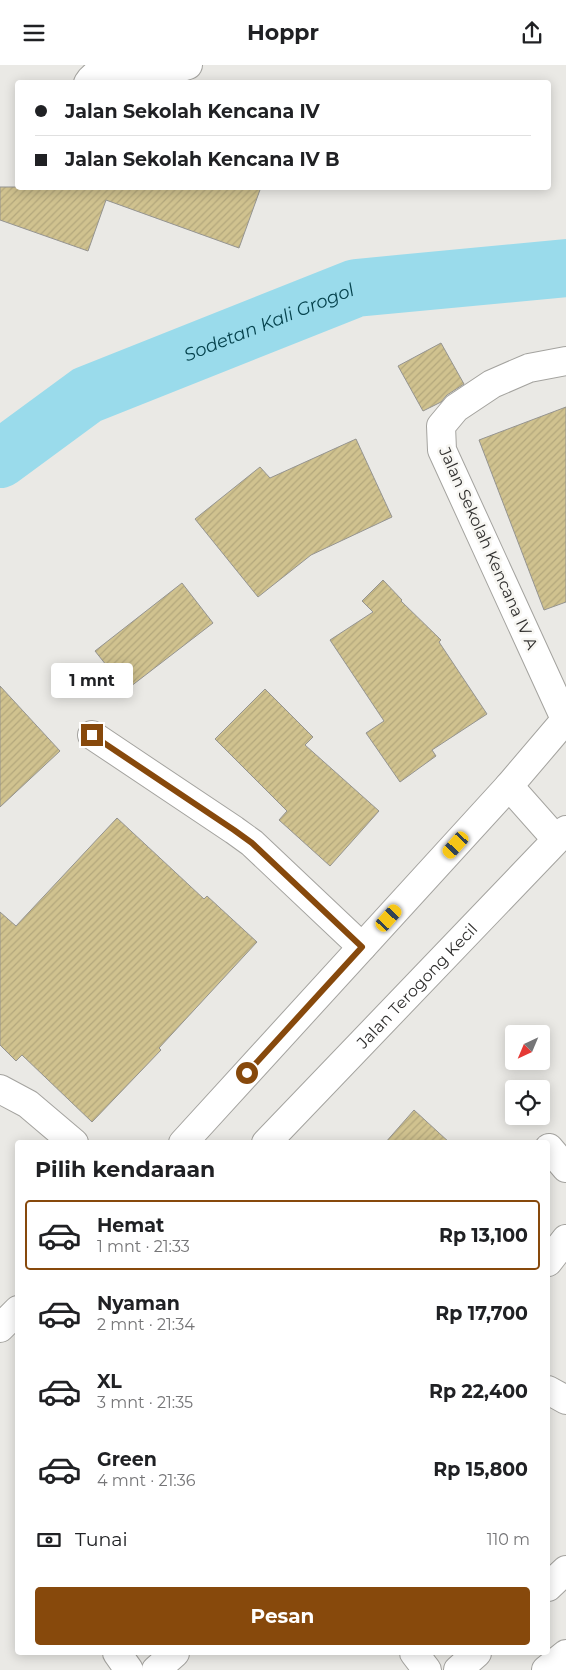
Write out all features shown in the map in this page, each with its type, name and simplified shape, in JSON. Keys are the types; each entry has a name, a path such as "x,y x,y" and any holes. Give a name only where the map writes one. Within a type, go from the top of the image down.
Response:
{"street":[{"path":"90,80 93,73 100,68 118,65 134,73 138,80"},
{"path":"142,80 188,65"},
{"name":"Jalan Sekolah Kencana IV A","path":"566,361 529,368 492,384 456,408 441,426 442,450 566,719"},
{"path":"186,1140 509,786 566,719"},
{"path":"92,735 252,843 362,947"},
{"path":"509,786 561,834"},
{"name":"Jalan Terogong Kecil","path":"269,1140 561,834"},
{"path":"0,1089 28,1104 70,1140"},
{"path":"550,1259 566,1239"},
{"path":"0,1328 15,1313"},
{"path":"550,1391 566,1400"},
{"path":"550,1585 566,1569"},
{"path":"546,1670 566,1654"},
{"path":"118,1655 129,1670"},
{"path":"156,1670 172,1655"},
{"path":"416,1655 427,1670"},
{"path":"458,1670 475,1655"}],"building":[{"path":"0,187 15,187 15,190 260,190 239,248 106,200 88,251 0,220"},
{"path":"441,343 464,384 447,395 441,402 423,411 398,366"},
{"path":"566,407 566,602 544,610 479,440"},
{"path":"356,439 392,517 311,555 258,597 195,519 260,467 270,478"},
{"path":"383,580 401,601 441,640 439,642 487,714 432,750 436,756 400,782 366,733 384,721 330,640 373,612 362,601"},
{"path":"182,583 213,623 126,690 95,651"},
{"path":"0,686 60,751 0,807"},
{"path":"265,689 313,737 305,745 379,811 330,866 279,820 287,811 215,739"},
{"path":"117,818 204,899 207,896 257,942 159,1048 161,1050 92,1122 22,1055 16,1061 0,1045 0,912 16,926"},
{"path":"414,1110 447,1140 388,1140"}],"waterway":[{"name":"Sodetan Kali Grogol","path":"0,459 87,395 356,288 566,268"}],"route":[{"path":"92,735 252,843 362,947 247,1073"}]}
